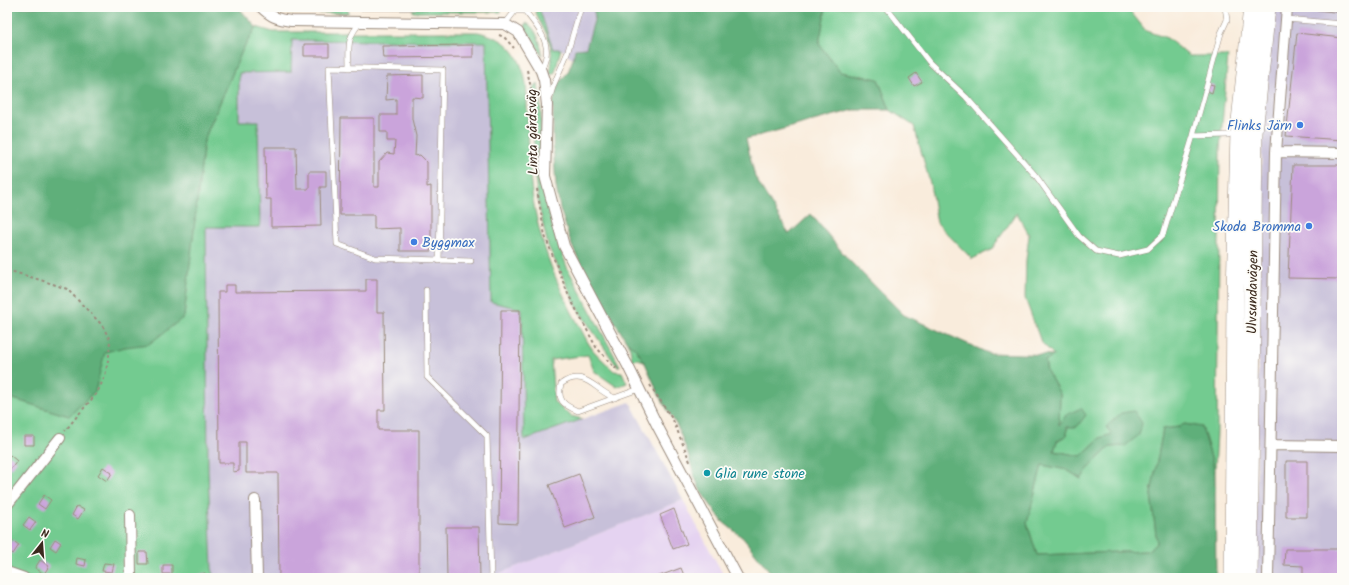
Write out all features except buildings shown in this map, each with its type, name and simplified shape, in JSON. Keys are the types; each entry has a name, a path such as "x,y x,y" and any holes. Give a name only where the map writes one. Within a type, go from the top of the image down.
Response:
{"main road":[{"name":"Ulvsundavägen","path":"1233,578 1235,296 1239,131 1252,7"},
{"name":"Ulvsundavägen","path":"1249,578 1254,133 1267,7"}],"street":[{"path":"261,7 269,15 277,19 291,21 506,24"},
{"name":"Ulvsundavägen","path":"1268,578 1276,152 1287,7"},
{"name":"Linta gårdsväg","path":"506,24 518,32 541,71 544,80 547,104 545,176 564,246 738,578"},
{"path":"1276,152 1342,152"},
{"path":"7,505 60,438"},
{"path":"1271,445 1342,446"},
{"path":"255,500 257,578"},
{"path":"130,516 131,578"},
{"path":"7,572 24,578"}],"lane":[{"path":"355,7 493,7"},
{"path":"547,104 567,54 581,7"},
{"path":"886,7 929,62 966,97 1036,176 1079,236 1096,251 1119,256 1148,249 1163,235 1193,136 1221,33 1227,20 1225,7"},
{"path":"506,24 515,9 525,9 543,36 546,45 546,55 541,71"},
{"path":"1286,19 1342,24"},
{"path":"349,68 349,41 355,29 362,22"},
{"path":"439,261 443,70 329,67 337,244 375,258 439,261 472,261"},
{"path":"1193,136 1228,135 1239,131"},
{"path":"426,290 427,377 487,436 491,578"},
{"path":"615,398 582,378 567,380 561,384 559,393 561,401 578,411 615,398 639,389"}],"path":[{"path":"498,35 504,37 515,48"},
{"path":"525,66 528,71 533,97 535,142"},
{"path":"536,187 545,236 568,294 596,347 615,368 628,366"},
{"path":"7,270 67,289 102,325 110,340 105,376 98,393 60,438"},
{"path":"647,381 673,420 693,470"}],"shaded area":[{"path":"539,7 593,7 595,17 586,49 575,49 573,59 561,49 553,49"},
{"path":"1274,7 1342,7 1342,578 1255,578 1262,122"},
{"path":"291,40 486,42 491,302 522,308 524,440 630,402 683,500 500,573 498,578 215,578 212,569 208,471 206,227 259,227 258,121 239,121 239,73 291,72"},
{"path":"683,500 725,578 498,578 500,573"}],"green space":[{"path":"7,7 238,7 256,27 242,51 204,140 184,317 149,344 125,347 105,352 95,391 69,416 7,397"},
{"path":"272,7 348,7 348,13 277,13"},
{"path":"413,7 501,7 501,12 413,12"},
{"path":"593,7 826,7 819,44 840,72 878,79 890,110 854,110 746,139 755,177 789,234 811,214 847,258 904,315 988,353 1055,355 1045,361 1047,371 1060,394 1059,425 1066,415 1081,408 1086,415 1077,427 1067,427 1067,435 1057,441 1054,451 1081,456 1100,438 1112,434 1106,427 1121,413 1134,411 1142,423 1139,435 1125,446 1110,447 1091,465 1081,479 1067,470 1042,465 1027,523 1037,555 1147,551 1157,543 1151,494 1163,429 1179,427 1184,424 1202,427 1215,471 1216,578 775,578 743,538 723,522 701,492 678,428 659,395 645,363 636,349 627,342 590,283 572,246 560,209 556,187 553,144 553,104 559,83 568,72 575,49 586,48 595,17"},
{"path":"826,7 1127,7 1146,31 1167,38 1189,56 1228,56 1220,149 1217,432 1215,471 1202,427 1184,424 1179,427 1163,429 1151,494 1157,543 1147,551 1037,555 1027,523 1042,465 1067,470 1081,479 1091,465 1110,447 1125,446 1112,434 1100,438 1081,456 1054,451 1057,441 1067,435 1067,427 1086,415 1080,409 1059,427 1060,394 1047,371 1045,361 1054,355 1041,342 1025,298 1026,260 1029,235 1017,213 991,250 972,259 937,223 930,183 914,126 890,110 878,79 840,72 819,44"},
{"path":"535,8 539,8 553,49 561,49 555,72 551,75 552,56 550,45"},
{"path":"526,23 533,28 540,42 542,55 525,27"},
{"path":"256,27 273,32 478,32 495,37 508,46 517,57 525,78 527,90 532,191 539,229 551,267 567,303 591,347 614,371 622,372 627,383 617,387 594,371 588,355 551,360 554,402 571,416 583,419 524,440 522,309 491,302 486,42 292,40 291,72 239,73 239,121 258,121 260,227 206,227 208,471 212,569 215,578 7,578 7,397 69,416 95,391 104,352 125,347 184,317 204,140 242,51"},
{"path":"538,84 541,110 542,181 553,229 567,267 620,366 617,366 579,311 548,246 539,207 535,179 532,91 534,86"},
{"path":"627,342 636,349 645,363 639,359 632,360 630,348"}],"place":[{"name":"Flinks Järn","path":"1300,125"},
{"name":"Skoda Bromma","path":"1309,226"},
{"name":"Byggmax","path":"414,242"},
{"name":"Glia rune stone","path":"707,473"}]}
